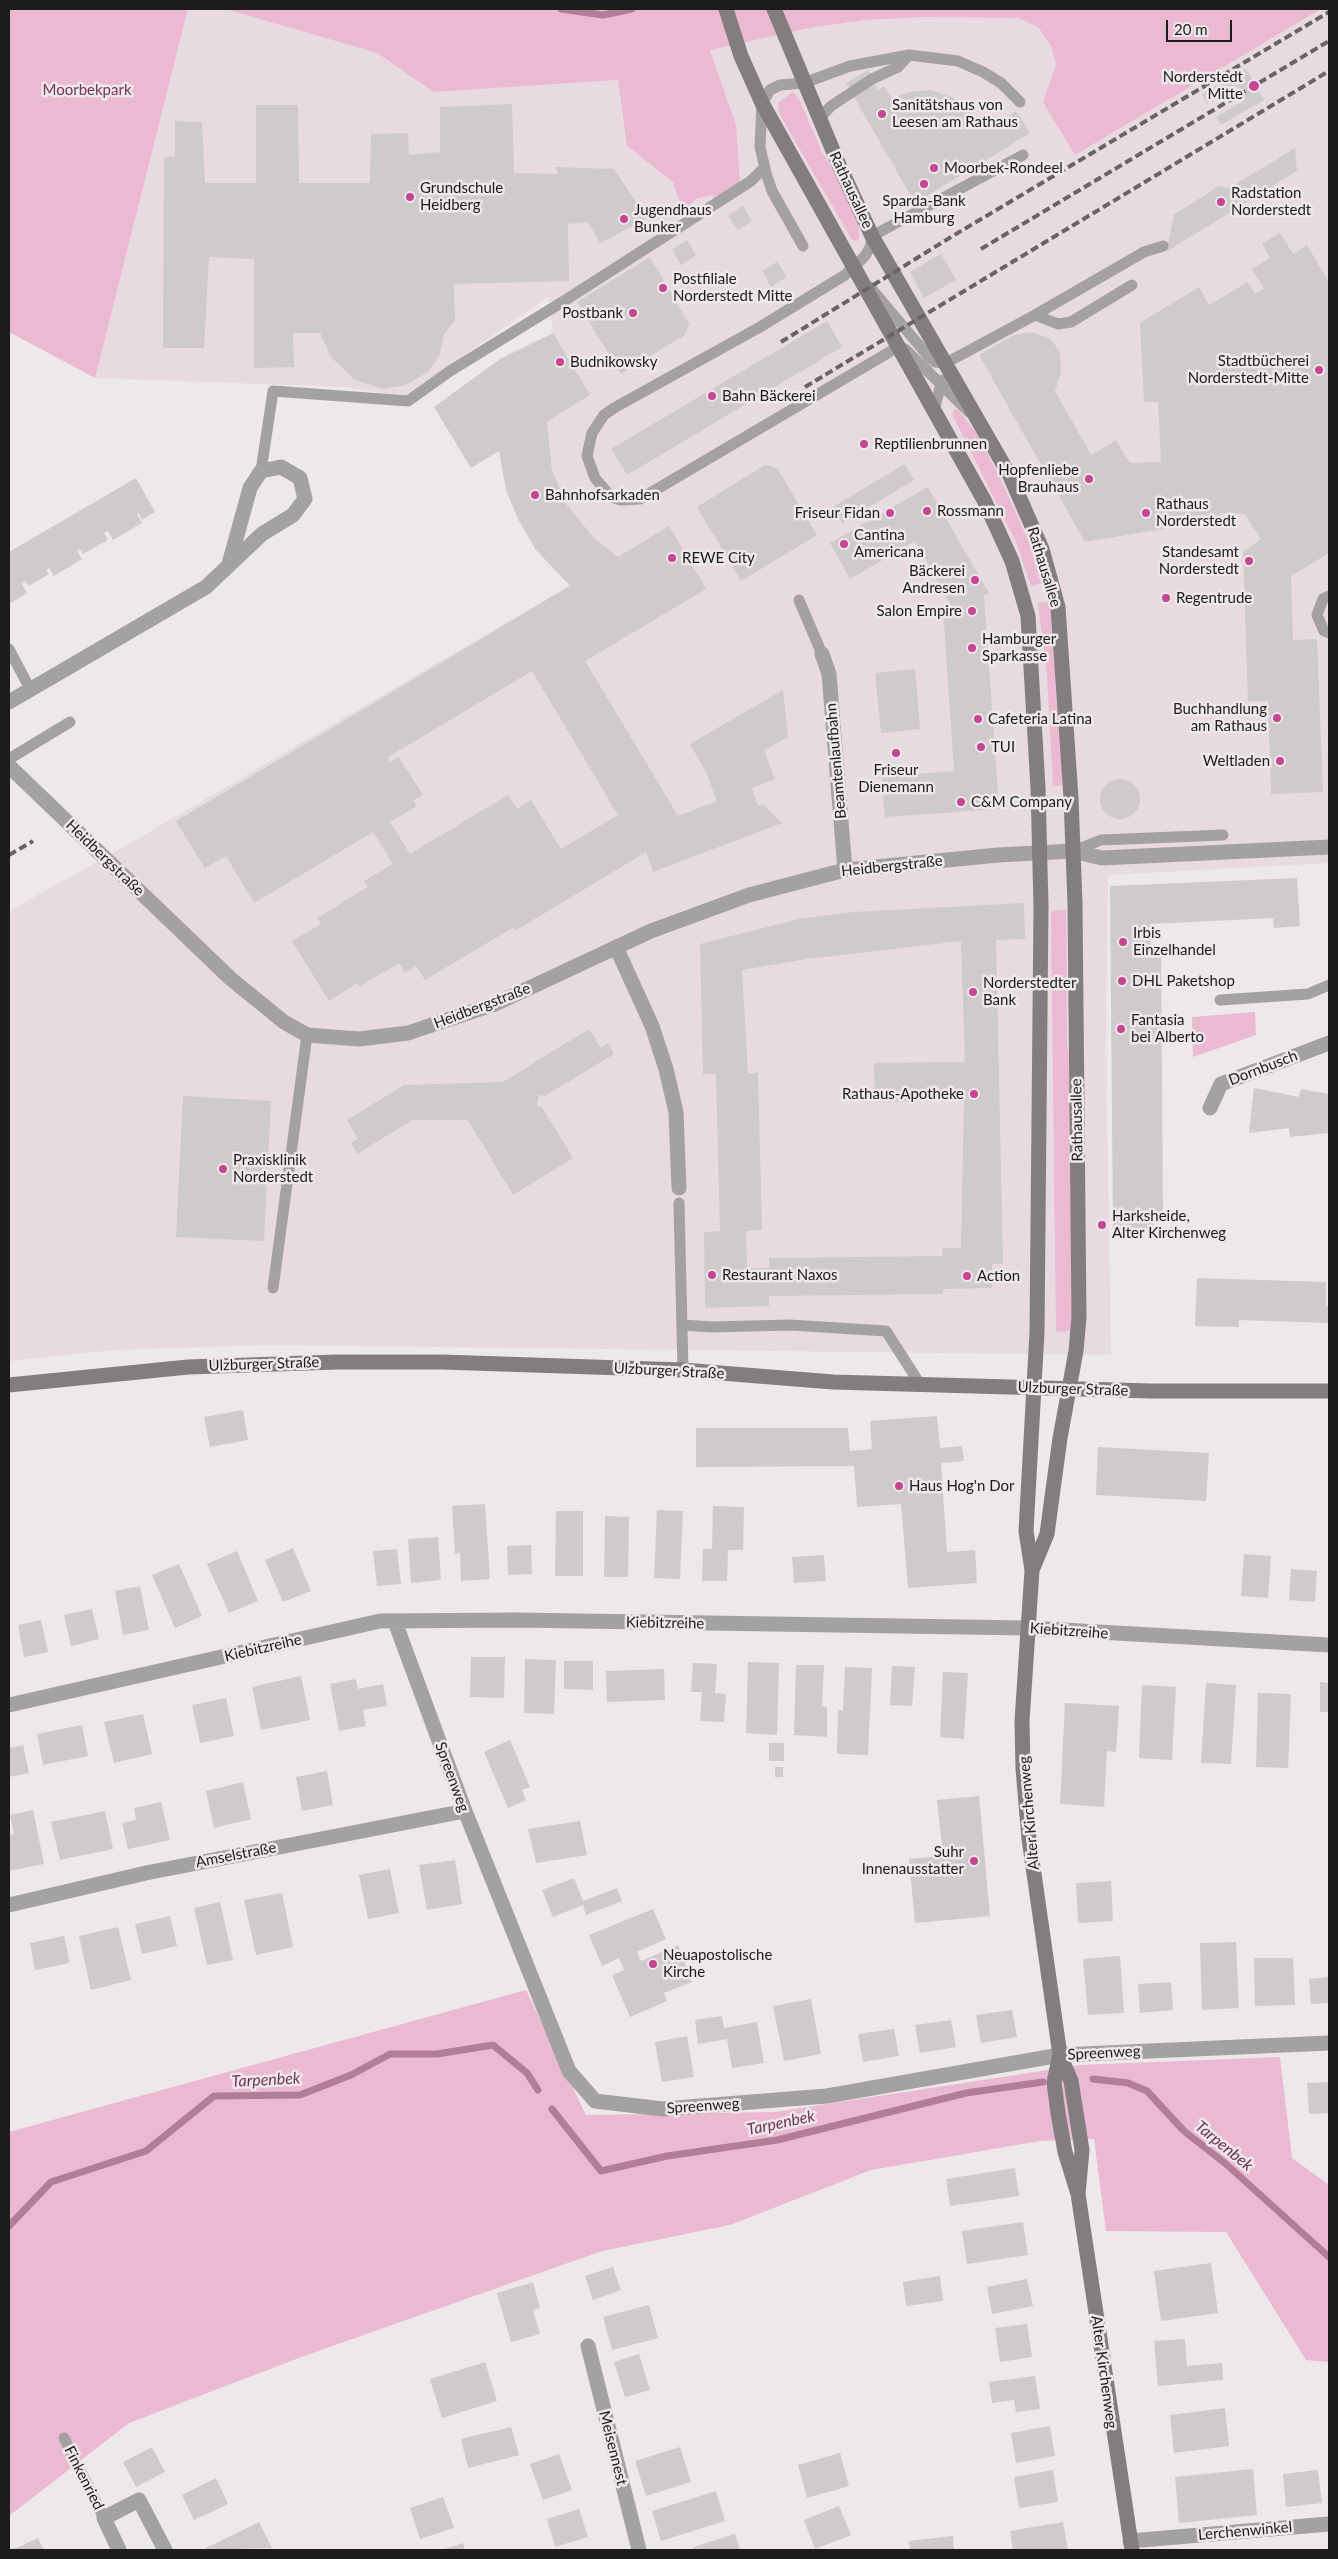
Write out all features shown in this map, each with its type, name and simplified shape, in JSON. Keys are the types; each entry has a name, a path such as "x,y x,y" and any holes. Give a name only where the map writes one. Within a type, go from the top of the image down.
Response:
{"main road":[{"name":"Rathausallee","path":"726,9 741,56 762,103 984,500 1012,561 1024,597 1028,626 1041,906 1037,1332 1033,1388"},
{"name":"Rathausallee","path":"774,9 819,119 872,236 1010,476 1042,549 1058,606 1073,851 1079,1317 1070,1389"},
{"name":"Ulzburger Straße","path":"9,1385 179,1368 337,1362 442,1362 683,1370 833,1382 1070,1389 1329,1392"},
{"name":"Alter Kirchenweg","path":"1033,1388 1026,1531 1032,1570 1022,1721 1026,1808 1060,2055 1071,2082 1082,2150 1078,2194 1131,2546"},
{"name":"Alter Kirchenweg","path":"1032,1570 1047,1534 1060,1438 1070,1389"}],"street":[{"path":"9,702 206,587 262,534 293,515 305,499 300,478 281,467 261,470 250,488 229,564"},
{"name":"Beamtenlaufbahn","path":"822,654 829,674 845,870"},
{"name":"Heidbergstraße","path":"9,766 231,980 284,1022 307,1035 359,1039 408,1033 495,1004 651,930 749,895 845,870 1039,853"},
{"path":"1039,853 1073,851 1102,858 1329,847"},
{"path":"616,948 652,1026 666,1069 676,1112 679,1195"},
{"name":"Dornbusch","path":"1210,1108 1221,1084 1329,1042"},
{"name":"Kiebitzreihe","path":"9,1705 371,1622 517,1620 1027,1628 1329,1644"},
{"name":"Spreenweg","path":"395,1622 465,1811 569,2070 595,2101 663,2109 827,2096 1060,2055 1329,2043"},
{"name":"Amselstraße","path":"9,1905 146,1873 465,1811"},
{"name":"Meisennest","path":"588,2346 639,2550"},
{"name":"Finkenried","path":"119,2550 104,2518 139,2500 165,2550"},
{"name":"Lerchenwinkel","path":"1131,2546 1329,2524"}],"lane":[{"path":"819,119 831,106 872,80 898,67 910,55"},
{"path":"803,246 772,191 764,168 760,147 762,103 766,94 780,85 804,83 850,66 910,55 958,62 983,72 1001,83 1020,102"},
{"path":"978,420 905,349 898,347 640,499 631,501 611,497 595,478 587,456 588,443 604,415 760,327 854,268 870,248 872,236 1023,155"},
{"path":"261,470 273,391 408,401 450,371 564,301 751,181 764,168"},
{"path":"934,411 946,363 1035,315 1144,252 1163,246"},
{"name":"Rathausallee","path":"854,268 929,357 935,362 946,363"},
{"path":"1035,315 1058,324 1071,322 1132,285"},
{"path":"1329,596 1323,599 1317,615 1324,631 1329,633"},
{"path":"800,600 822,654"},
{"path":"9,649 30,689"},
{"path":"9,759 70,722"},
{"path":"1073,851 1101,840 1223,835"},
{"path":"1220,1000 1308,994 1327,988 1329,985"},
{"path":"273,1288 307,1035"},
{"path":"679,1195 683,1370"},
{"path":"682,1325 712,1327 790,1325 886,1331 920,1384"},
{"name":"Finkenried","path":"64,2438 104,2518"}],"shaded area":[{"path":"188,9 225,9 377,53 434,92 618,80 627,146 673,182 683,211 691,203 702,197 713,195 713,199 736,125 710,50 809,28 866,20 925,17 1018,18 1038,27 1051,46 1056,65 1051,83 1321,9 1329,9 1329,863 1108,875 1106,1047 1111,1355 268,1345 114,1350 9,1361 9,911 122,848 618,557 593,537 575,517 563,498 552,470 547,422 590,395 553,333 549,297 404,396 344,387 95,378"}],"green space":[{"name":"Moorbekpark","path":"9,9 188,9 95,378 9,332"},
{"path":"225,9 1321,9 1075,155 1043,102 1056,65 1051,46 1038,27 1018,18 925,17 866,20 809,28 710,50 736,125 740,184 713,200 713,195 696,199 683,212 673,182 627,146 618,80 434,92 377,53"},
{"path":"793,92 800,101 821,150 848,197 858,220 859,238 857,241 852,240 779,113 778,103"},
{"path":"954,409 958,410 977,434 1001,480 1047,582 1031,586 1016,542 952,414"},
{"path":"1052,601 1065,785 1053,786 1047,674 1038,603"},
{"path":"1066,910 1067,1045 1072,1069 1073,1330 1056,1332 1051,911"},
{"path":"1255,1012 1256,1035 1193,1057 1192,1017"},
{"path":"526,1990 586,2115 775,2112 1080,2065 1280,2057 1292,2158 1329,2185 1329,2362 1306,2360 1226,2232 1106,2231 1094,2139 1040,2141 871,2170 730,2225 602,2251 304,2356 129,2423 9,2516 9,2132"}],"building":[{"path":"1246,69 1264,100 1221,125 1216,117 1245,100 1237,86 1207,103 1202,94"},
{"name":"Moorbek-Rondeel","path":"868,70 878,90 884,86 892,99 909,92 931,90 952,97 984,123 996,116 1000,123 1016,111 1030,133 915,203 846,83"},
{"path":"512,104 514,173 558,174 555,167 614,169 647,218 600,243 588,222 568,224 569,281 454,284 455,321 444,334 440,354 428,372 406,385 382,389 354,379 332,358 320,333 293,333 294,367 254,368 254,259 209,257 204,348 163,348 164,157 175,157 175,121 202,122 205,183 256,183 256,105 298,105 299,183 370,183 371,134 408,133 409,155 440,152 440,107"},
{"name":"Radstation Norderstedt","path":"1295,148 1297,171 1166,252 1174,215 1219,186 1230,188"},
{"path":"743,206 752,221 738,230 728,215"},
{"name":"Rathaus Norderstedt","path":"1280,233 1293,254 1307,245 1329,283 1329,553 1291,576 1293,640 1317,639 1323,792 1271,794 1268,701 1248,701 1243,552 1261,539 1245,514 1222,513 1216,520 1085,542 979,355 1014,335 1030,332 1050,338 1060,352 1061,372 1055,391 1091,455 1116,440 1130,463 1161,462 1158,402 1144,402 1140,323 1199,287 1209,305 1248,282 1255,294 1264,289 1252,269 1270,258 1262,244"},
{"path":"687,240 696,255 681,265 672,249"},
{"path":"941,254 956,280 924,298 910,272"},
{"name":"Postbank","path":"650,257 689,324 685,335 621,374 577,302"},
{"path":"777,262 787,277 771,287 762,271"},
{"path":"827,321 842,347 627,475 611,449"},
{"path":"553,333 590,395 547,422 552,470 567,505 593,537 618,557 669,526 706,589 585,661 678,816 717,801 706,772 690,744 783,690 788,737 764,750 775,779 752,788 758,806 764,805 782,823 653,872 646,852 515,931 514,927 425,980 416,966 405,973 399,963 359,987 357,983 329,1001 292,941 321,924 317,918 368,887 364,881 393,864 373,832 254,903 226,856 205,868 176,821 570,586 536,550 518,519 506,490 499,451 471,468 434,407 500,359","holes":["532,671 618,815 561,849 531,800 517,809 508,795 410,854 390,822 417,806 413,801 423,795 399,757 390,762 388,757"]},
{"path":"905,464 914,480 842,523 833,507"},
{"path":"765,465 777,468 817,535 741,581 697,507"},
{"path":"136,478 155,512 142,520 139,513 137,514 142,523 113,540 108,531 104,533 108,540 83,554 80,549 77,551 82,559 54,576 49,568 46,570 49,574 29,586 25,581 22,584 27,593 9,604 9,552"},
{"path":"928,487 989,593 984,596 999,809 885,817 881,777 954,771 943,609 953,609 915,541 850,579 830,543"},
{"path":"915,669 920,729 881,733 875,673"},
{"path":"1120,779 1134,785 1140,799 1134,813 1120,819 1106,813 1100,799 1106,785"},
{"path":"1297,878 1300,926 1274,928 1273,918 1150,924 1151,948 1161,947 1163,1214 1154,1215 1154,1229 1113,1231 1110,886"},
{"path":"1024,903 1025,939 996,940 1003,1264 992,1264 992,1288 943,1289 943,1294 769,1296 769,1306 705,1308 704,1232 720,1231 716,1074 703,1074 700,944 799,919 854,912","holes":["961,941 965,1062 874,1063 875,1102 964,1100 961,1248 942,1248 943,1256 769,1258 769,1268 747,1268 746,1231 762,1230 758,1073 748,1073 742,970 807,959"]},
{"path":"589,1029 601,1048 608,1043 614,1054 545,1096 539,1095 537,1106 542,1107 573,1158 513,1195 468,1120 412,1120 357,1154 351,1143 358,1139 347,1120 404,1085 503,1082"},
{"path":"1254,1088 1299,1097 1301,1089 1329,1094 1329,1133 1290,1137 1289,1128 1249,1133"},
{"name":"Praxisklinik Norderstedt","path":"183,1096 271,1101 264,1241 176,1237"},
{"path":"1197,1278 1326,1282 1326,1306 1329,1306 1329,1323 1239,1320 1239,1327 1195,1326"},
{"path":"243,1410 248,1440 210,1447 204,1417"},
{"name":"Haus Hog'n Dor","path":"937,1416 940,1448 962,1446 964,1461 941,1463 947,1552 975,1550 977,1583 908,1588 901,1504 857,1507 854,1466 696,1467 696,1428 848,1428 850,1451 872,1449 870,1421"},
{"path":"1098,1447 1209,1453 1206,1501 1096,1495"},
{"path":"485,1504 490,1579 461,1581 460,1553 455,1554 452,1506"},
{"path":"713,1506 744,1507 743,1550 728,1550 727,1581 702,1581 703,1549 712,1549"},
{"path":"657,1510 683,1511 680,1579 654,1578"},
{"path":"556,1511 583,1511 583,1576 555,1576"},
{"path":"605,1516 629,1517 628,1577 604,1577"},
{"path":"438,1537 441,1580 411,1583 408,1539"},
{"path":"531,1545 532,1574 508,1575 507,1546"},
{"path":"293,1548 311,1591 283,1602 265,1560"},
{"path":"397,1549 401,1584 377,1586 373,1551"},
{"path":"237,1551 258,1601 229,1613 207,1564"},
{"path":"1244,1554 1271,1556 1268,1598 1241,1596"},
{"path":"824,1555 826,1581 794,1583 792,1557"},
{"path":"179,1564 202,1616 175,1628 152,1575"},
{"path":"1291,1569 1317,1571 1315,1602 1289,1600"},
{"path":"140,1586 149,1630 123,1635 115,1591"},
{"path":"92,1609 99,1639 71,1646 64,1615"},
{"path":"41,1620 48,1652 24,1657 18,1625"},
{"path":"471,1657 505,1657 504,1698 470,1697"},
{"path":"525,1659 556,1660 554,1714 524,1713"},
{"path":"564,1661 593,1661 593,1690 564,1689"},
{"path":"748,1662 779,1663 777,1735 746,1733"},
{"path":"693,1663 717,1664 715,1693 726,1694 724,1722 700,1721 702,1692 691,1692"},
{"path":"796,1665 824,1665 822,1706 827,1707 827,1737 794,1735"},
{"path":"892,1666 915,1667 912,1706 890,1705"},
{"path":"845,1667 872,1668 868,1755 837,1754 838,1710 843,1710"},
{"path":"664,1669 665,1700 607,1702 606,1671"},
{"path":"943,1672 968,1673 964,1739 940,1737"},
{"path":"301,1676 310,1720 261,1730 252,1687"},
{"path":"356,1679 358,1689 383,1684 387,1706 363,1710 366,1726 339,1731 330,1684"},
{"path":"1320,1682 1329,1683 1329,1712 1320,1712"},
{"path":"1206,1683 1236,1685 1231,1764 1201,1763"},
{"path":"1142,1685 1176,1687 1172,1760 1139,1758"},
{"path":"1258,1693 1291,1694 1288,1768 1256,1767"},
{"path":"226,1698 234,1736 200,1743 192,1705"},
{"path":"1065,1703 1119,1706 1116,1752 1107,1751 1104,1807 1060,1804"},
{"path":"143,1714 152,1754 114,1763 104,1722"},
{"path":"82,1725 88,1756 43,1765 37,1734"},
{"path":"510,1740 530,1787 522,1790 526,1800 508,1808 484,1752"},
{"path":"769,1743 784,1743 784,1761 769,1761"},
{"path":"23,1745 29,1773 9,1777 9,1748"},
{"path":"775,1767 783,1767 783,1777 775,1777"},
{"path":"327,1771 333,1805 302,1811 296,1777"},
{"path":"243,1782 251,1819 214,1828 206,1791"},
{"path":"979,1796 990,1916 915,1923 909,1859 943,1856 937,1800"},
{"path":"161,1802 170,1840 128,1849 122,1823 136,1820 134,1808"},
{"path":"33,1810 44,1864 9,1871 9,1835 14,1834 10,1815"},
{"path":"105,1811 113,1849 60,1860 51,1822"},
{"path":"580,1821 587,1855 536,1863 528,1829"},
{"path":"455,1860 462,1904 427,1910 419,1865"},
{"path":"390,1869 399,1913 368,1919 359,1875"},
{"path":"574,1878 583,1901 617,1888 622,1901 586,1915 583,1905 553,1917 542,1890"},
{"path":"1111,1881 1113,1921 1078,1923 1076,1883"},
{"path":"282,1893 293,1947 256,1955 244,1900"},
{"path":"220,1902 233,1960 207,1965 194,1908"},
{"name":"Neuapostolische Kirche","path":"653,1909 666,1939 637,1952 641,1961 678,1945 692,1982 664,1993 667,2001 630,2017 612,1975 624,1970 619,1958 602,1966 589,1935"},
{"path":"170,1916 177,1946 142,1954 135,1924"},
{"path":"118,1927 131,1980 91,1990 79,1936"},
{"path":"64,1936 70,1963 35,1970 30,1943"},
{"path":"1236,1942 1239,2008 1202,2010 1200,1943"},
{"path":"1120,1956 1124,2013 1088,2015 1083,1959"},
{"path":"1254,1958 1293,1958 1295,2005 1255,2006"},
{"path":"1329,1977 1329,2003 1311,2004 1309,1979"},
{"path":"1171,1982 1173,2010 1140,2013 1138,1984"},
{"path":"811,1999 821,2054 784,2061 773,2006"},
{"path":"1012,2010 1017,2037 981,2043 976,2015"},
{"path":"722,2016 724,2028 757,2022 764,2063 732,2068 727,2039 698,2044 695,2020"},
{"path":"951,2020 956,2047 920,2053 915,2025"},
{"path":"894,2029 899,2056 863,2062 858,2034"},
{"path":"687,2036 694,2077 662,2082 655,2042"},
{"path":"1329,2082 1329,2113 1309,2114 1307,2083"},
{"path":"1015,2168 1019,2196 950,2206 946,2179"},
{"path":"1023,2222 1028,2255 967,2264 962,2231"},
{"path":"1211,2263 1218,2313 1161,2321 1154,2271"},
{"path":"613,2267 621,2290 593,2300 585,2276"},
{"path":"940,2276 943,2301 906,2306 903,2282"},
{"path":"1027,2279 1033,2306 992,2314 987,2287"},
{"path":"533,2282 540,2308 533,2310 540,2334 511,2342 497,2293"},
{"path":"649,2305 658,2338 612,2350 603,2317"},
{"path":"1027,2324 1032,2357 1000,2362 995,2328"},
{"path":"1185,2339 1187,2366 1222,2363 1223,2380 1158,2386 1154,2341"},
{"path":"639,2354 650,2390 625,2397 614,2362"},
{"path":"485,2362 497,2401 442,2418 430,2379"},
{"path":"1035,2376 1040,2409 1016,2412 1014,2400 992,2403 989,2382"},
{"path":"1225,2408 1229,2446 1174,2453 1170,2415"},
{"path":"1050,2426 1055,2456 1016,2463 1011,2433"},
{"path":"511,2427 519,2455 468,2468 461,2439"},
{"path":"152,2447 165,2472 136,2487 123,2462"},
{"path":"680,2447 691,2482 646,2496 635,2461"},
{"path":"840,2453 849,2486 807,2498 798,2465"},
{"path":"559,2454 572,2490 543,2500 530,2464"},
{"path":"1253,2469 1257,2515 1179,2523 1175,2477"},
{"path":"1053,2470 1058,2502 1019,2508 1014,2477"},
{"path":"1318,2470 1322,2503 1286,2507 1283,2474"},
{"path":"216,2478 228,2504 194,2520 182,2495"},
{"path":"716,2491 725,2521 661,2541 652,2511"},
{"path":"443,2497 454,2528 420,2539 410,2508"},
{"path":"839,2506 851,2535 815,2549 804,2520"},
{"path":"579,2509 588,2537 555,2547 547,2519"},
{"path":"259,2522 272,2548 207,2550 206,2548"},
{"path":"1063,2522 1068,2550 1013,2550 1010,2531"},
{"path":"735,2534 740,2550 694,2550 693,2547"},
{"path":"953,2536 954,2550 910,2550 909,2541"},
{"path":"38,2538 44,2550 12,2550"},
{"path":"463,2543 465,2550 442,2550"}],"waterway":[{"path":"561,9 603,15 632,9"},
{"name":"Tarpenbek","path":"9,2226 51,2182 146,2151 214,2096 300,2095 351,2075 390,2054 437,2054 493,2045 527,2073 538,2090"},
{"name":"Tarpenbek","path":"1093,2079 1128,2083 1147,2091 1184,2131 1226,2164 1329,2257"},
{"name":"Tarpenbek","path":"552,2109 601,2171 667,2156 777,2140 966,2093 1043,2082"}],"railway":[{"path":"781,342 951,237 1329,12"},
{"path":"981,249 1329,41"},
{"path":"805,387 1329,71"},
{"path":"9,855 33,841"}],"place":[{"name":"Norderstedt Mitte","path":"1254,86"},
{"name":"Sanitätshaus von Leesen am Rathaus","path":"882,114"},
{"name":"Moorbek-Rondeel","path":"934,168"},
{"name":"Sparda-Bank Hamburg","path":"924,184"},
{"name":"Grundschule Heidberg","path":"410,197"},
{"name":"Radstation Norderstedt","path":"1221,202"},
{"name":"Jugendhaus Bunker","path":"624,219"},
{"name":"Postfiliale Norderstedt Mitte","path":"663,288"},
{"name":"Postbank","path":"633,313"},
{"name":"Budnikowsky","path":"560,362"},
{"name":"Stadtbücherei Norderstedt-Mitte","path":"1319,370"},
{"name":"Bahn Bäckerei","path":"712,396"},
{"name":"Reptilienbrunnen","path":"864,444"},
{"name":"Hopfenliebe Brauhaus","path":"1089,479"},
{"name":"Bahnhofsarkaden","path":"535,495"},
{"name":"Rossmann","path":"927,511"},
{"name":"Friseur Fidan","path":"890,513"},
{"name":"Rathaus Norderstedt","path":"1146,513"},
{"name":"Cantina Americana","path":"844,544"},
{"name":"REWE City","path":"672,558"},
{"name":"Standesamt Norderstedt","path":"1249,561"},
{"name":"Bäckerei Andresen","path":"975,580"},
{"name":"Regentrude","path":"1166,598"},
{"name":"Salon Empire","path":"972,611"},
{"name":"Hamburger Sparkasse","path":"972,648"},
{"name":"Buchhandlung am Rathaus","path":"1277,718"},
{"name":"Cafeteria Latina","path":"978,719"},
{"name":"TUI","path":"981,747"},
{"name":"Friseur Dienemann","path":"896,753"},
{"name":"Weltladen","path":"1280,761"},
{"name":"C&M Company","path":"961,802"},
{"name":"Irbis Einzelhandel","path":"1123,942"},
{"name":"DHL Paketshop","path":"1122,981"},
{"name":"Norderstedter Bank","path":"973,992"},
{"name":"Fantasia bei Alberto","path":"1121,1029"},
{"name":"Rathaus-Apotheke","path":"974,1094"},
{"name":"Praxisklinik Norderstedt","path":"223,1169"},
{"name":"Harksheide, Alter Kirchenweg","path":"1102,1225"},
{"name":"Restaurant Naxos","path":"712,1275"},
{"name":"Action","path":"967,1276"},
{"name":"Haus Hog'n Dor","path":"899,1486"},
{"name":"Suhr Innenausstatter","path":"974,1861"},
{"name":"Neuapostolische Kirche","path":"653,1964"}]}
